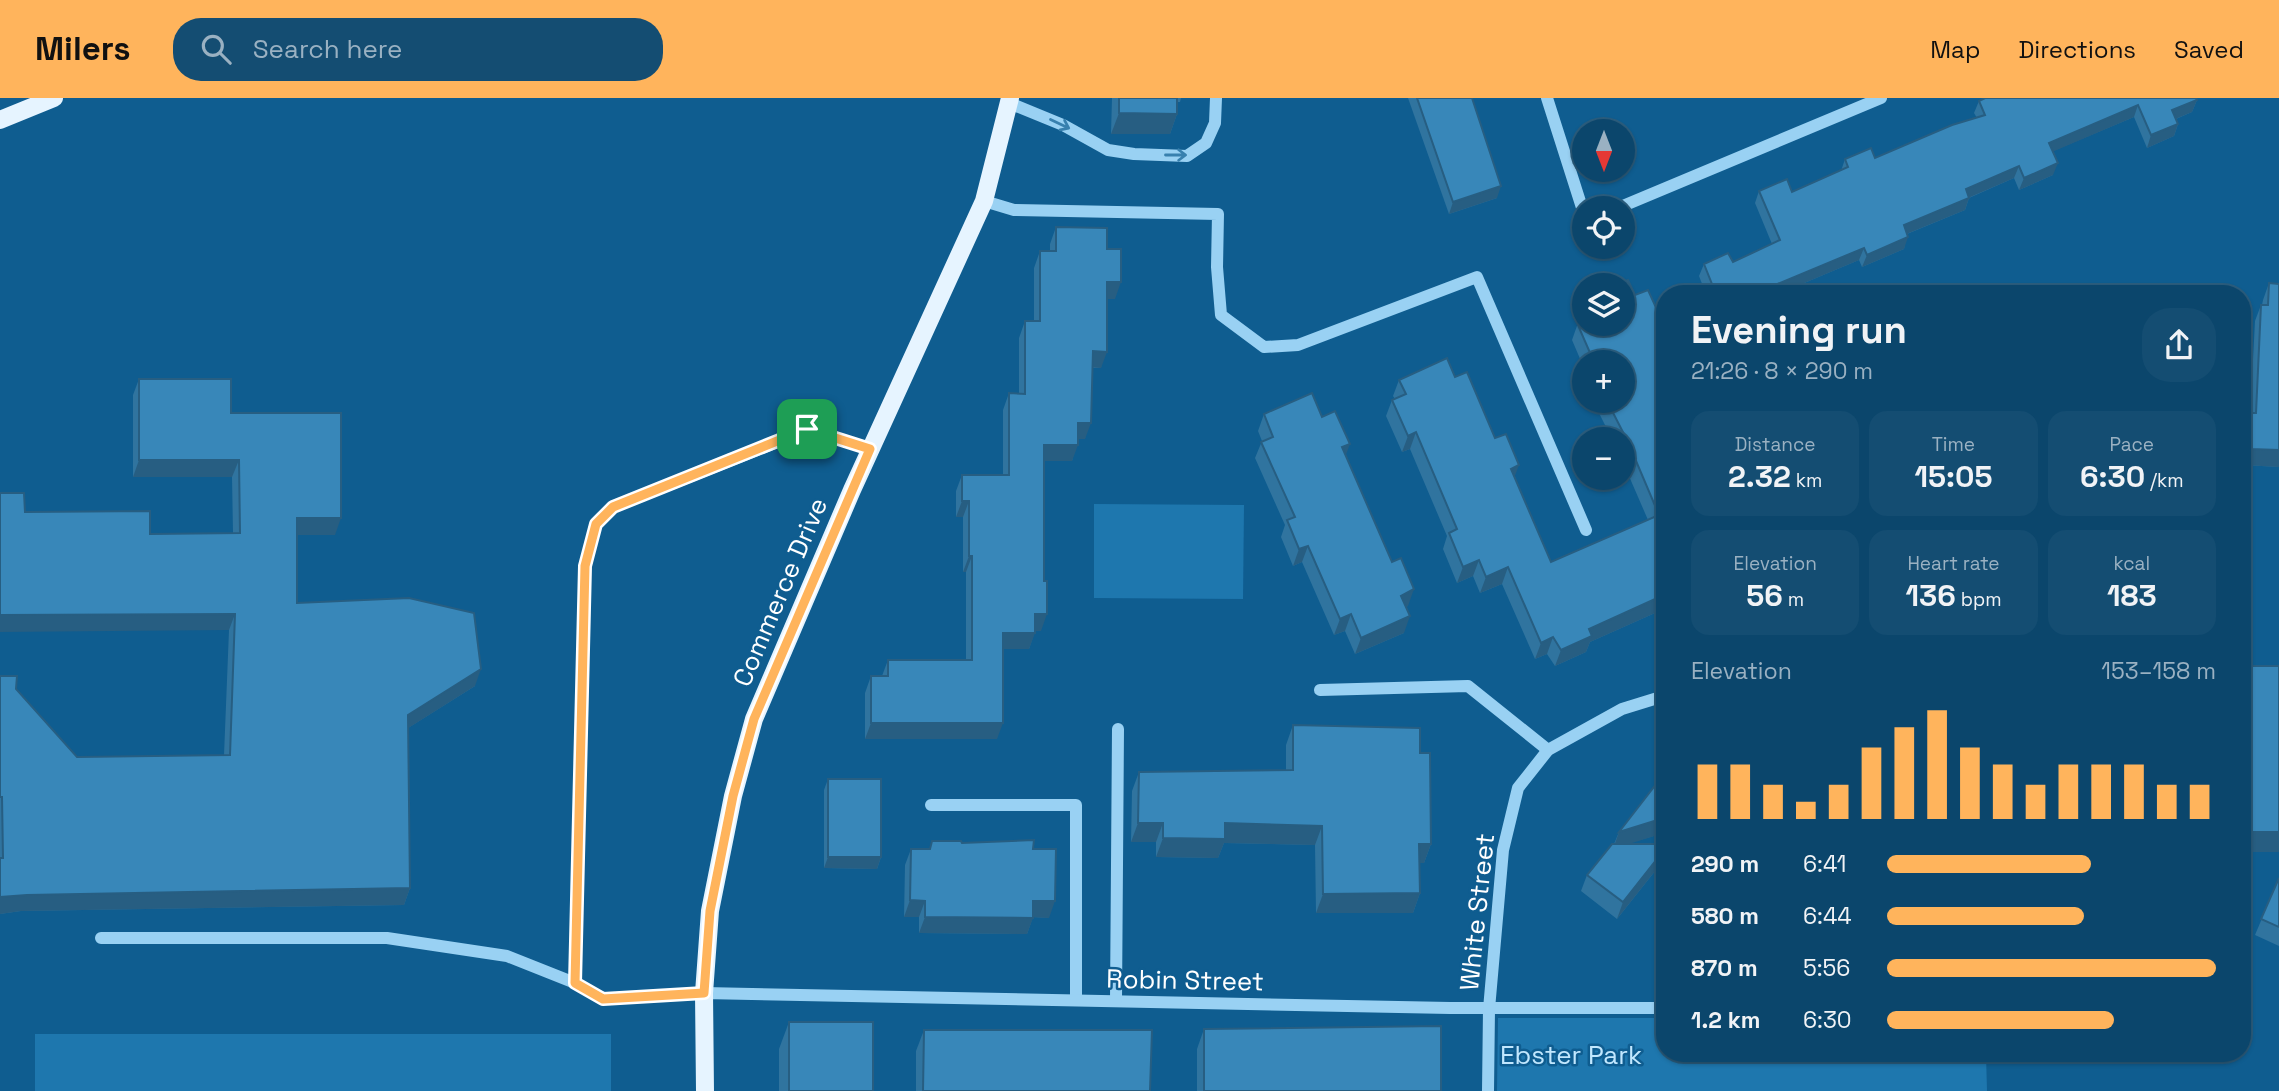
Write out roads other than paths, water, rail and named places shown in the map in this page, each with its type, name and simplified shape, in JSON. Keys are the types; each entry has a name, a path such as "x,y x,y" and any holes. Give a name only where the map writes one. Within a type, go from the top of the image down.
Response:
{"main road":[{"path":"0,120 54,98"},
{"name":"Commerce Drive","path":"705,1091 704,993 710,911 733,796 754,719 870,449 985,201 1010,100"}],"street":[{"path":"1010,100 1108,150 1187,156 1206,143 1215,122 1216,98"},
{"path":"1547,98 1578,196"},
{"path":"1635,201 1881,98"},
{"path":"985,201 1013,210 1218,214 1217,267 1221,315 1264,347 1298,345 1477,277 1586,530"},
{"path":"575,983 585,566 596,524 613,507 807,429 870,449"},
{"path":"1320,690 1468,686 1548,750"},
{"name":"White Street","path":"1488,1091 1489,1009 1503,850 1518,788 1548,750 1622,709 1656,698"},
{"path":"1116,1001 1118,729"},
{"path":"931,805 1076,805 1076,1000"},
{"name":"Robin Street","path":"101,938 387,938 507,956 575,983 603,999 704,993 1489,1009 1656,1008"}],"park label":[{"name":"Ebster Park","path":"1571,1055"}]}
